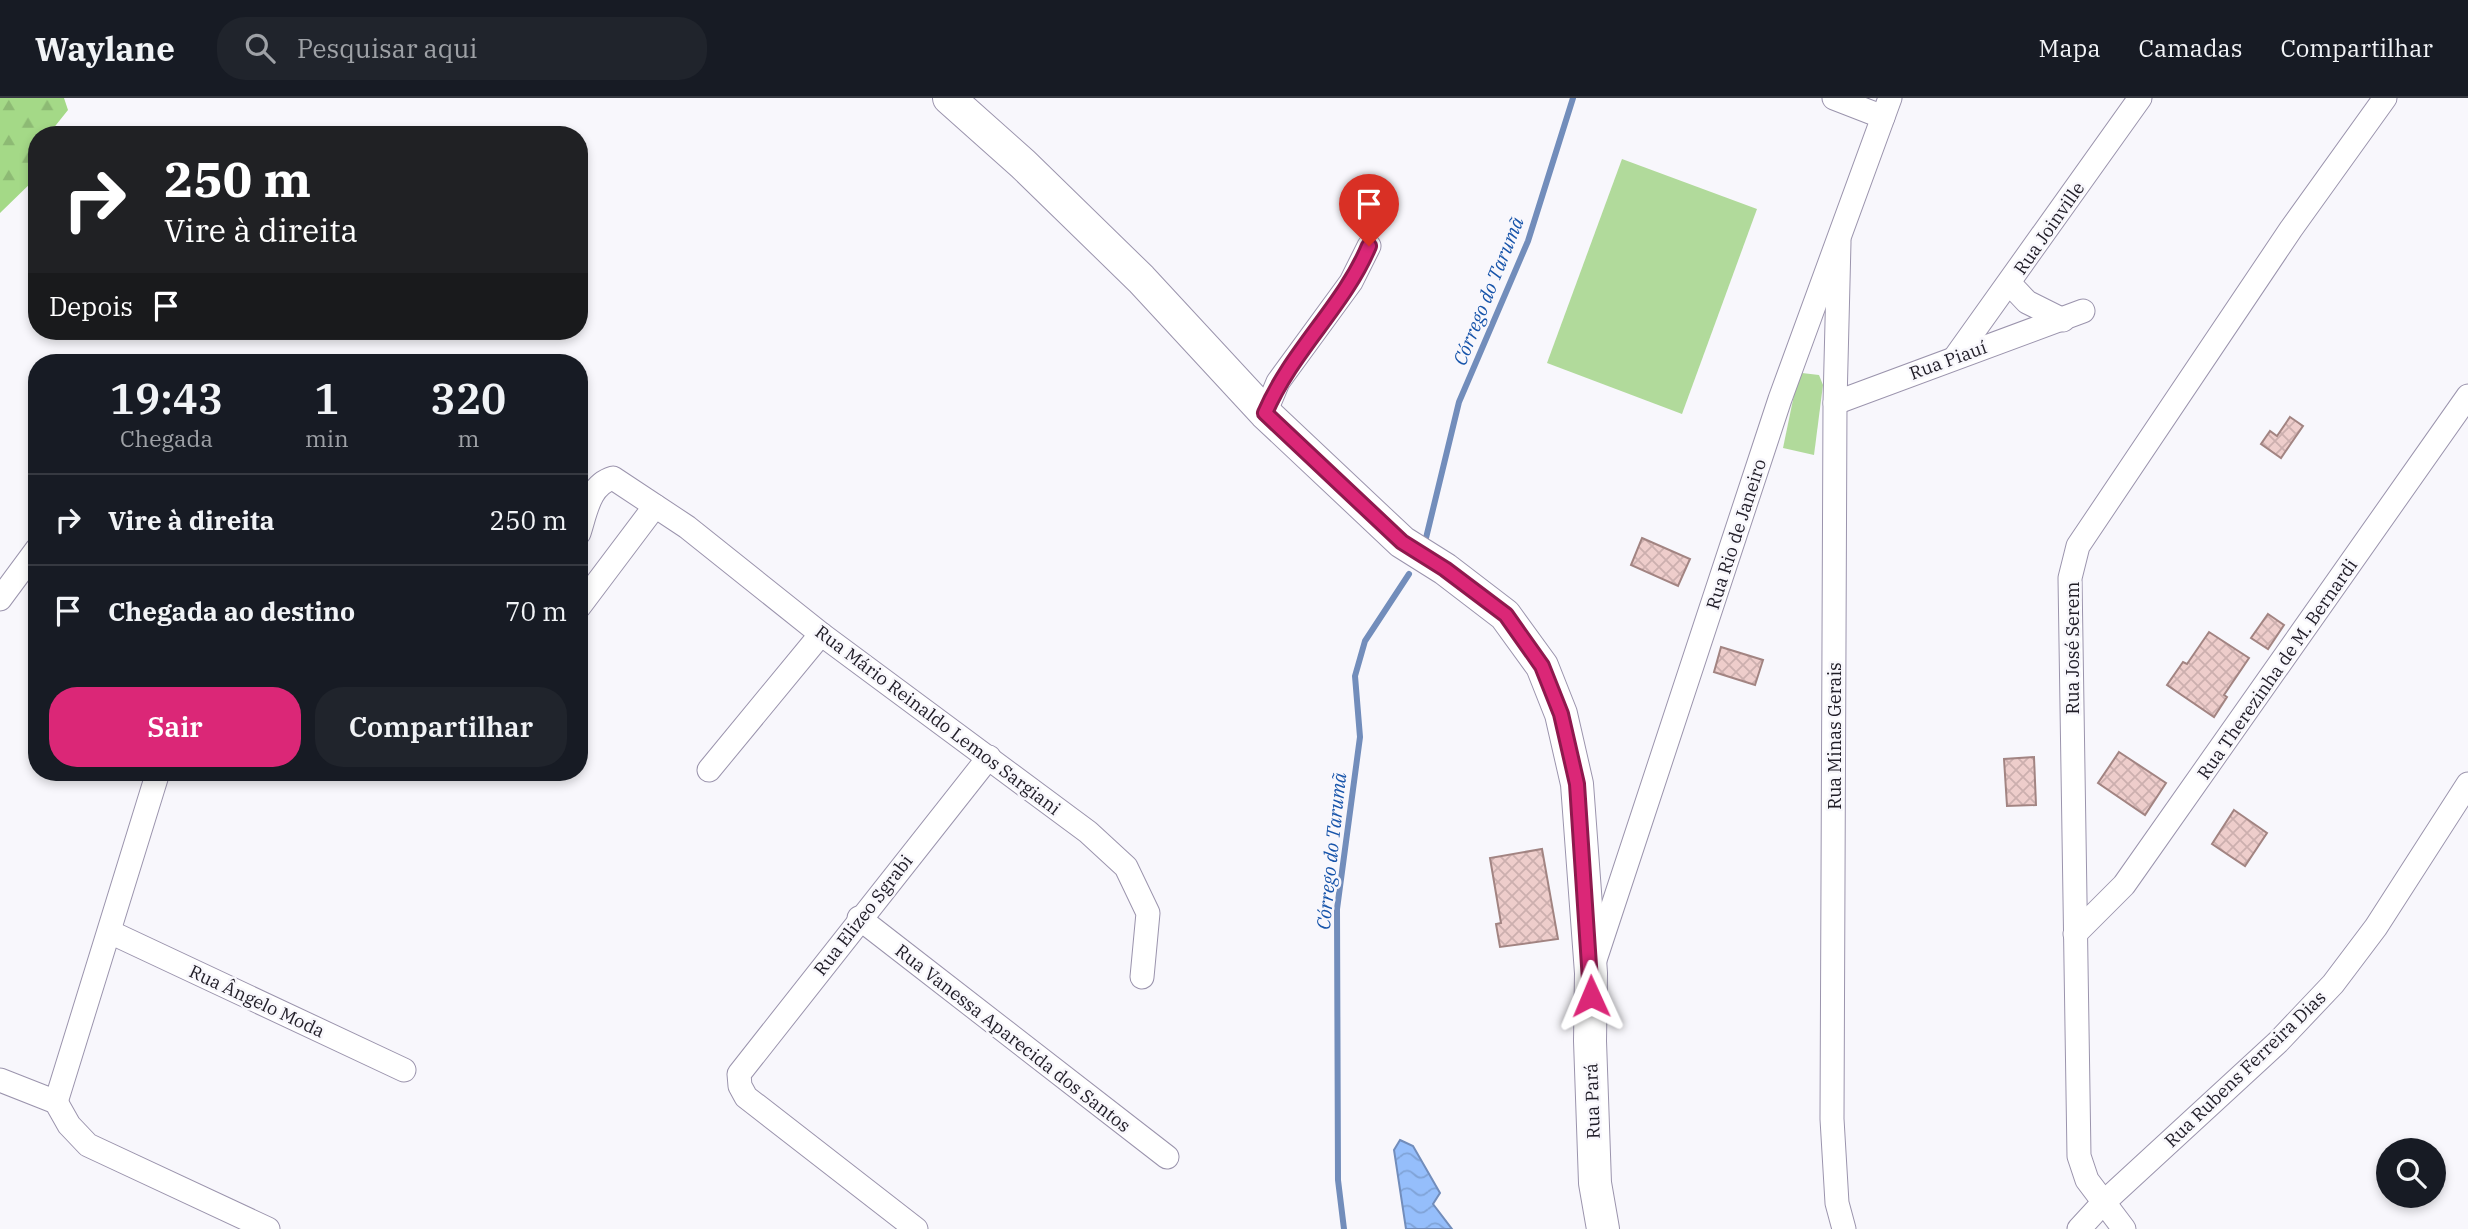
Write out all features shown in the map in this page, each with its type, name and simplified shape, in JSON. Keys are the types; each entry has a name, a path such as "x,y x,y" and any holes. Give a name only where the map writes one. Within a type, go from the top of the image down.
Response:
{"street":[{"name":"Rua Pará","path":"949,98 1023,164 1141,279 1265,413 1402,542 1445,569 1506,615 1542,666 1561,714 1577,784 1591,973 1590,1041 1595,1183 1603,1229"},
{"path":"1834,98 1886,107"},
{"name":"Rua Joinville","path":"1956,356 2010,284 2140,98"},
{"name":"Rua José Serem","path":"2124,1229 2102,1204 2087,1180 2079,1156 2070,578 2078,546 2291,229 2385,98"},
{"name":"Rua Rio de Janeiro","path":"1591,973 1780,399 1886,107"},
{"name":"Rua Minas Gerais","path":"1839,242 1835,403 1832,1119 1837,1203 1844,1229"},
{"path":"1265,413 1278,382 1351,282 1369,246"},
{"name":"Rua Piauí","path":"1835,403 1956,356 2073,315 2026,303 2010,284"},
{"name":"Rua Therezinha de M. Bernardi","path":"2076,934 2124,885 2468,396"},
{"name":"Rua Mário Reinaldo Lemos Sargiani","path":"588,506 601,481 613,478 687,527 821,634 1088,832 1126,867 1148,913 1142,977"},
{"path":"589,577 655,506"},
{"path":"0,599 28,561"},
{"path":"709,770 821,634"},
{"name":"Rua Elizeo Sgrabi","path":"916,1229 746,1097 740,1086 739,1074 859,918 989,757"},
{"path":"56,1102 155,781"},
{"name":"Rua Rubens Ferreira Dias","path":"2079,1229 2102,1204 2278,1042 2333,984 2376,927 2468,784"},
{"name":"Rua Vanessa Aparecida dos Santos","path":"859,918 1167,1157"},
{"name":"Rua Ângelo Moda","path":"110,932 404,1070"},
{"path":"0,1080 56,1102 69,1125 88,1146 268,1229"}],"green space":[{"path":"0,98 64,98 68,110 55,126 28,126 28,186 0,213"},
{"path":"1622,159 1757,209 1682,414 1547,363"},
{"path":"1802,373 1819,375 1823,385 1814,455 1783,448 1795,390"}],"water":[{"path":"1400,1140 1413,1146 1440,1193 1433,1204 1452,1229 1406,1229 1394,1150"}],"building":[{"path":"2290,417 2303,426 2281,458 2261,444 2270,431 2277,436"},
{"path":"1642,538 1690,559 1678,586 1631,565"},
{"path":"2268,614 2284,625 2268,649 2251,638"},
{"path":"2209,632 2249,658 2224,695 2227,697 2214,717 2167,685 2183,662 2187,664"},
{"path":"1721,647 1763,660 1755,685 1714,672"},
{"path":"2119,752 2166,783 2145,815 2098,783"},
{"path":"2034,757 2036,805 2007,806 2004,759"},
{"path":"2234,810 2267,833 2245,866 2212,844"},
{"path":"1542,849 1558,939 1500,947 1496,924 1501,923 1490,858"}],"waterway":[{"name":"Córrego do Tarumã","path":"1426,538 1459,402 1528,241 1573,98"},
{"name":"Córrego do Tarumã","path":"1344,1229 1338,1180 1337,909 1360,737 1355,676 1365,641 1409,574"}],"route":[{"path":"1369,246 1351,282 1278,382 1265,413 1402,542 1445,569 1506,615 1542,666 1561,714 1577,784 1591,996"}]}
